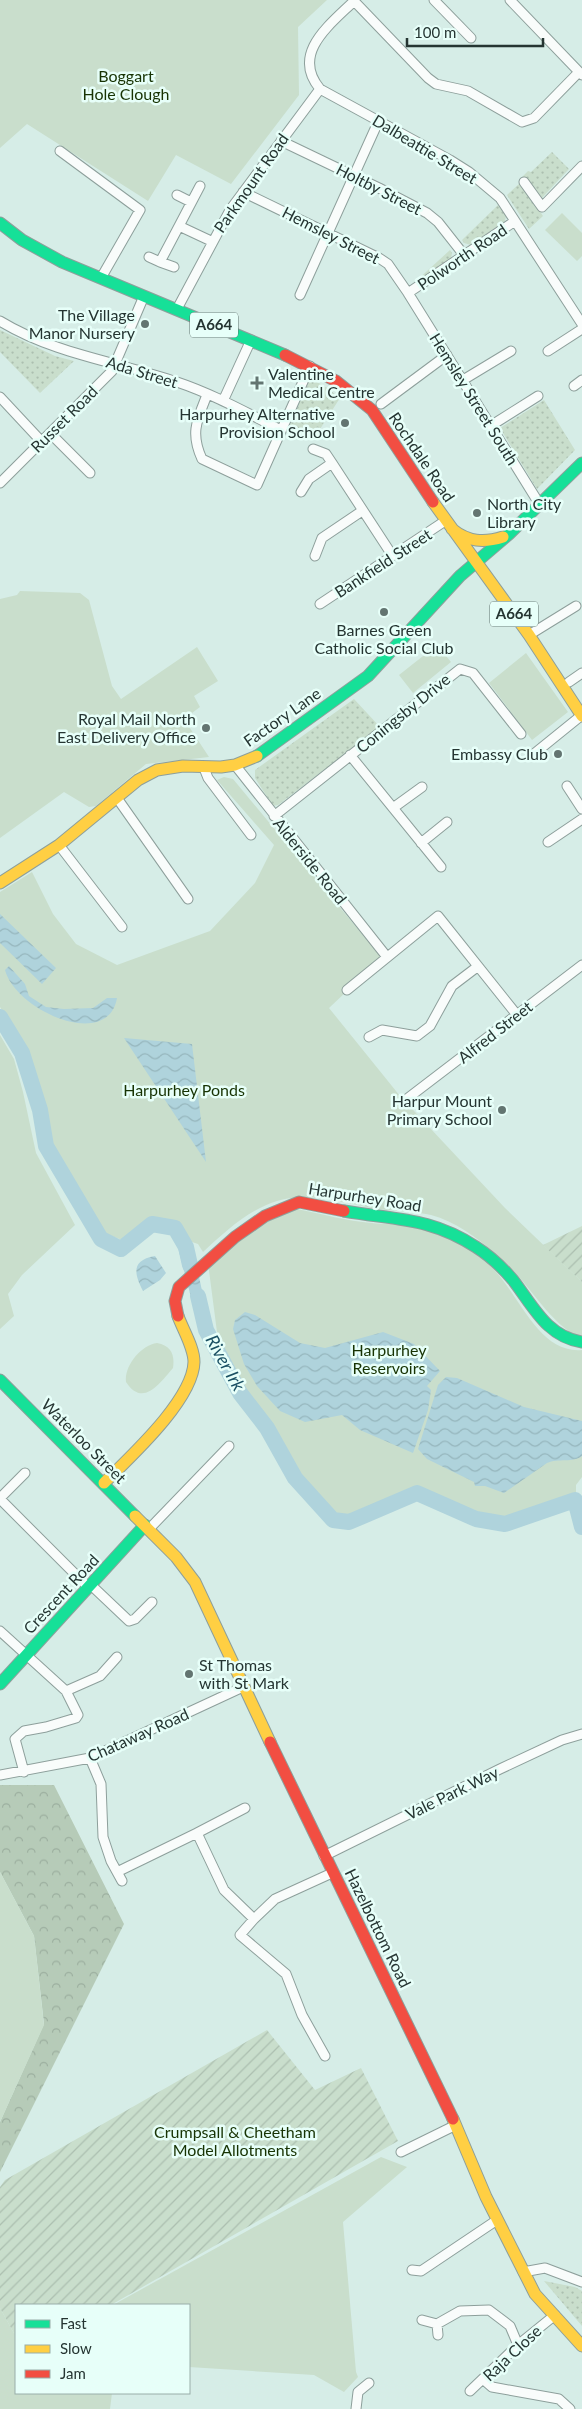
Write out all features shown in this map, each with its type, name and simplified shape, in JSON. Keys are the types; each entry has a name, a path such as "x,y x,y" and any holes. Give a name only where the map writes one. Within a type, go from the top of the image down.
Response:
{"street":[{"path":"320,89 311,78 309,60 313,46 323,32 355,0 428,78 436,84 468,92 522,122 534,118 580,73 512,2"},
{"path":"434,0 471,38"},
{"name":"Dalbeattie Street","path":"320,89 469,172 500,198 582,324"},
{"name":"Parkmount Road","path":"177,310 211,241 243,192 320,89"},
{"path":"300,295 378,120"},
{"name":"Holtby Street","path":"280,141 353,175 427,213 438,222 464,255"},
{"path":"60,150 140,210 101,278"},
{"path":"524,182 542,207 582,166"},
{"path":"160,262 200,186"},
{"name":"Hemsley Street","path":"243,192 327,232 388,264 408,293"},
{"path":"177,195 191,202"},
{"name":"Polworth Road","path":"408,293 515,221"},
{"name":"Rochdale Road","path":"0,224 44,253 310,366 348,389 372,410 447,524 529,635 582,715"},
{"path":"179,226 211,241"},
{"path":"149,258 174,267"},
{"name":"Hemsley Street South","path":"408,293 492,425 540,505"},
{"name":"Russet Road","path":"0,482 51,434 112,371 144,296"},
{"name":"Ada Street","path":"0,321 54,347 178,383 223,401 281,430"},
{"path":"548,350 582,329"},
{"path":"223,401 251,340"},
{"path":"463,380 511,352"},
{"path":"381,404 447,356"},
{"path":"207,395 196,423 195,445 202,459 257,485 310,366"},
{"path":"574,386 582,380"},
{"path":"492,425 538,396"},
{"path":"0,397 42,442"},
{"path":"51,434 90,473"},
{"path":"313,449 326,454 392,555"},
{"path":"302,492 309,479 332,463"},
{"name":"Factory Lane","path":"0,883 60,845 138,780 157,770 183,766 204,768 235,765 261,754 368,676 456,580 509,534 581,466"},
{"path":"315,556 322,538 362,511"},
{"path":"447,524 460,535 478,542 490,541 509,534"},
{"name":"Bankfield Street","path":"320,604 392,555 447,524"},
{"path":"529,635 576,606"},
{"name":"Coningsby Drive","path":"274,816 460,668 472,673 521,734"},
{"path":"569,682 582,673"},
{"path":"535,753 582,715"},
{"path":"350,755 441,866"},
{"name":"Alderside Road","path":"235,765 387,957"},
{"path":"204,768 208,778 251,835"},
{"path":"567,786 582,809"},
{"path":"393,808 422,787"},
{"path":"117,798 188,899"},
{"path":"548,842 582,818"},
{"path":"421,842 447,822"},
{"path":"60,845 122,927"},
{"path":"347,990 438,916 477,967 518,1015"},
{"name":"Alfred Street","path":"408,1098 582,965"},
{"path":"368,1037 382,1030 417,1036 430,1026 452,986 477,967"},
{"name":"Harpurhey Road","path":"104,1484 152,1435 187,1388 192,1377 193,1358 175,1308 179,1287 263,1217 299,1202 377,1216 418,1221 461,1239 495,1261 515,1281 550,1328 559,1336 570,1341 582,1342"},
{"name":"Waterloo Street","path":"0,1380 147,1527"},
{"path":"147,1527 229,1446"},
{"path":"25,1473 0,1498 90,1586 129,1621 134,1619 152,1602"},
{"name":"Crescent Road","path":"0,1684 147,1527"},
{"name":"Hazelbottom Road","path":"147,1527 181,1563 194,1582 324,1856 456,2125 497,2220 522,2272 536,2294 582,2346"},
{"path":"0,1631 66,1691 75,1705 78,1715 76,1718 46,1727 24,1731 15,1739 24,1772"},
{"path":"66,1691 100,1676 111,1666 116,1657"},
{"name":"Chataway Road","path":"0,1775 24,1772 90,1758 243,1687"},
{"name":"Vale Park Way","path":"324,1856 500,1768 562,1740 582,1734"},
{"path":"90,1758 101,1784 103,1837 111,1861 122,1881"},
{"path":"117,1872 245,1808"},
{"path":"196,1833 224,1890 254,1919"},
{"path":"325,2056 302,2015 286,1974 240,1935 275,1899 332,1872"},
{"path":"401,2152 456,2125"},
{"path":"412,2270 421,2271 497,2220"},
{"path":"522,2272 545,2268 582,2282"},
{"path":"422,2320 436,2324 460,2311 488,2310 510,2326 518,2345"},
{"name":"Raja Close","path":"470,2391 484,2380 518,2345 555,2316"},
{"path":"436,2324 438,2335"},
{"path":"484,2380 492,2387 559,2399 570,2409"},
{"path":"356,2409 358,2392 368,2383"}],"green space":[{"name":"Boggart Hole Clough","path":"0,0 327,0 298,27 299,95 231,184 176,155 148,201 27,124 0,148"},
{"path":"552,152 569,169 541,199 522,177 528,171 531,172"},
{"path":"520,183 543,216 529,229 507,195"},
{"path":"498,205 506,216 505,221 471,245 464,243 462,240"},
{"path":"562,213 582,233 582,256 577,261 545,230"},
{"path":"450,250 452,253 451,259 414,283"},
{"path":"0,330 55,356 74,361 40,393 0,352"},
{"path":"310,379 323,385 340,398 313,440 287,431"},
{"path":"544,400 575,450 537,489 500,428"},
{"path":"20,591 80,593 89,600 112,686 121,699 197,647 218,681 194,696 200,707 184,719 209,757 146,764 96,806 89,807 64,792 0,838 0,599 17,595"},
{"path":"437,645 451,662 413,693 399,675"},
{"path":"526,653 568,712 532,740 489,683"},
{"path":"354,699 380,727 278,805 273,806 255,778 255,770"},
{"name":"Harpurhey Ponds","path":"224,777 233,779 382,958 329,1008 400,1096 505,1208 582,1282 582,1336 577,1337 554,1319 507,1264 489,1248 449,1221 431,1215 378,1209 328,1199 302,1197 277,1201 256,1210 237,1222 203,1252 198,1244 159,1231 125,1241 106,1234 50,1145 43,1107 26,1050 0,1007 0,892 32,872 53,914 76,944 117,965 210,931 255,883 274,845 217,780"},
{"path":"0,1035 14,1059 36,1153 75,1225 22,1275 8,1294 14,1316 0,1329"},
{"name":"Harpurhey Reservoirs","path":"297,1209 363,1222 422,1226 448,1237 474,1253 499,1275 529,1318 552,1342 566,1348 582,1350 582,1477 576,1485 576,1496 505,1520 479,1515 418,1490 351,1517 335,1515 299,1474 272,1423 242,1388 217,1332 208,1263 262,1224"},
{"path":"582,1226 582,1282 543,1245"},
{"path":"157,1343 166,1346 171,1351 173,1355 173,1368 157,1386 145,1393 139,1393 126,1382 128,1369 140,1352"},
{"path":"0,1785 54,1785 124,1924 0,2172 0,2122 44,2024 34,1936 0,1872"},
{"path":"0,1872 34,1936 44,2025 0,2122"},
{"name":"Crumpsall & Cheetham Model Allotments","path":"267,2030 315,2090 361,2068 398,2141 113,2304 15,2304 15,2335 0,2308 0,2187 5,2180"},
{"path":"381,2157 407,2167 343,2222 356,2372 358,2377 344,2392 314,2375 190,2367 190,2304 115,2304"},
{"path":"544,2281 575,2287 582,2291 582,2326"},
{"path":"0,2308 15,2335 15,2394 112,2394 110,2409 0,2409"}],"water":[{"path":"0,914 56,968 42,984 0,943"},
{"path":"9,966 25,984 29,996 46,1007 64,1009 93,1008 107,998 117,998 110,1014 97,1022 81,1023 62,1019 43,1011 26,999 13,985 5,970"},
{"path":"124,1038 192,1044 206,1162"},
{"path":"189,1243 195,1258 207,1314 197,1320 178,1248"},
{"path":"155,1256 166,1273 160,1280 143,1291 137,1274 138,1264 147,1258"},
{"path":"245,1312 255,1315 300,1343 325,1348 383,1332 414,1344 440,1371 427,1386 431,1390 428,1410 413,1453 360,1430 342,1415 305,1422 280,1411 257,1386 244,1364 233,1329 235,1320"},
{"path":"446,1377 457,1378 524,1407 582,1421 582,1456 575,1459 547,1463 504,1493 485,1486 475,1486 474,1482 427,1459 418,1449 438,1385"}],"waterway":[{"name":"River Irk","path":"0,1017 22,1053 40,1110 46,1146 101,1239 121,1249 152,1224 175,1228 186,1247 190,1265"},
{"name":"River Irk","path":"198,1296 206,1330 240,1393 267,1428 295,1478 333,1520 349,1522 417,1493 476,1519 505,1524 575,1500 582,1527"}],"traffic: fast":[{"path":"0,223 22,240 62,262 285,355"},
{"path":"257,756 368,676 460,576 509,534 582,463"},
{"path":"344,1211 412,1221 459,1237 481,1250 500,1266 513,1280 534,1310 550,1327 559,1334 582,1342"},
{"path":"0,1380 135,1516"},
{"path":"0,1684 145,1525"}],"traffic: slow":[{"path":"433,502 529,635 582,716"},
{"path":"452,529 464,537 476,540 483,541 503,537"},
{"path":"0,883 59,845 138,780 157,770 183,766 221,767 235,765 257,756"},
{"path":"104,1483 144,1443 172,1410 191,1377 194,1356 178,1316"},
{"path":"135,1516 176,1557 195,1582 270,1742"},
{"path":"453,2119 486,2197 535,2294 582,2346"}],"traffic: jam":[{"path":"285,355 336,381 372,410 433,502"},
{"path":"178,1316 175,1301 179,1287 235,1237 265,1216 299,1202 344,1211"},
{"path":"270,1742 453,2119"}],"place":[{"name":"The Village Manor Nursery","path":"145,324"},
{"name":"Valentine Medical Centre","path":"257,383"},
{"name":"Harpurhey Alternative Provision School","path":"345,423"},
{"name":"North City Library","path":"477,513"},
{"name":"Barnes Green Catholic Social Club","path":"384,612"},
{"name":"Royal Mail North East Delivery Office","path":"206,728"},
{"name":"Embassy Club","path":"558,754"},
{"name":"Harpur Mount Primary School","path":"502,1110"},
{"name":"St Thomas with St Mark","path":"189,1674"}]}
